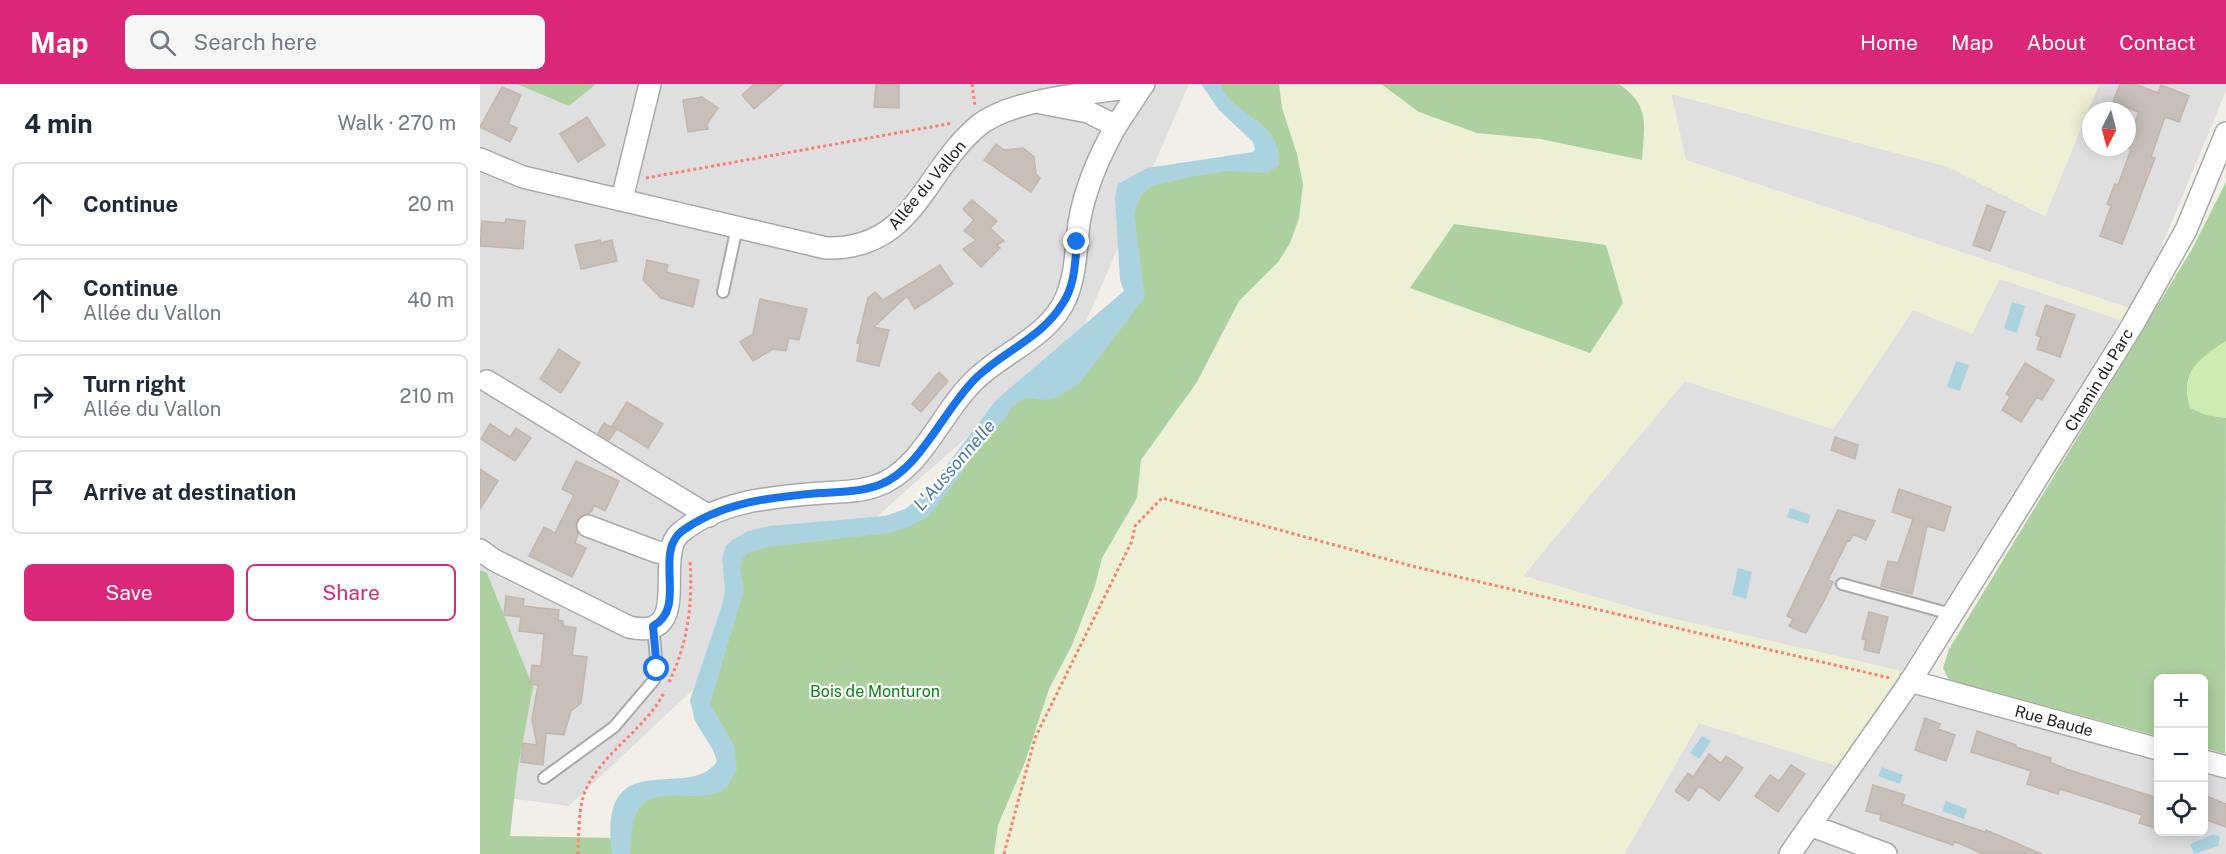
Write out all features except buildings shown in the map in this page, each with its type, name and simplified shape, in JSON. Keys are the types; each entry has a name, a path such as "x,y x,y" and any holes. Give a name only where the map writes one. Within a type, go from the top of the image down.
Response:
{"street":[{"path":"622,199 650,84"},
{"name":"Allée du Vallon","path":"480,159 523,177 826,248 848,248 870,242 896,227 978,126 1002,112 1144,85"},
{"name":"Allée du Vallon","path":"650,627 663,619 667,609 671,553 680,533 709,516 756,500 867,489 896,477 909,468 945,414 976,378 1051,321 1065,301 1073,281 1080,221 1092,172 1116,126 1144,85"},
{"name":"Allée du Vallon","path":"1041,103 1088,112 1116,126"},
{"name":"Chemin du Parc","path":"1790,854 1909,683 2060,444 2171,260 2226,134"},
{"path":"487,381 709,516"},
{"path":"588,526 657,552 671,553"},
{"path":"480,550 494,560 629,627 650,627"},
{"path":"1924,658 1935,675 1950,690"},
{"name":"Rue Baude","path":"1909,683 1950,690 2154,748"},
{"path":"2208,762 2226,767"},
{"path":"1810,825 1886,854"}],"lane":[{"path":"723,292 737,227"},
{"path":"1842,584 1951,614"},
{"path":"544,778 614,728 654,680 657,669 650,627"}],"path":[{"path":"627,178 640,179 955,122 978,126"},
{"path":"1004,854 1035,738 1132,541 1135,526 1162,498 1412,566 1909,683"}],"shaded area":[{"path":"480,84 1189,84 1078,340 893,502 569,806 493,796 480,600"},
{"path":"2099,84 2226,84 2226,91 2157,257 2129,308 1686,160 1671,94 1946,166 2045,216 2082,126 2082,156 2136,156 2136,102 2092,102"},
{"path":"2000,279 2121,320 1902,671 2154,739 2154,836 2208,836 2208,753 2226,758 2226,854 1624,854 1699,723 1837,766 1654,614 1523,576 1685,381 1833,429 1913,310"}],"green space":[{"path":"517,84 596,84 569,106"},
{"name":"Bois de Monturon","path":"1207,84 1279,84 1282,108 1297,154 1303,184 1299,218 1290,243 1279,261 1239,301 1197,382 1141,460 1137,498 1102,558 1095,586 1072,645 1049,689 1025,762 998,825 994,854 480,854 480,570 487,573 533,687 517,773 510,836 620,838 641,790 701,789 729,768 703,717 733,600 735,549 907,520 1004,407 1133,284 1123,185 1271,160"},
{"path":"1279,84 1381,84 1419,112 1477,133 1540,139 1636,96 1619,84 2099,84 2092,102 2082,102 2082,126 2045,216 1946,166 1671,94 1686,160 2129,308 2121,320 2000,279 1972,334 1913,310 1833,429 1685,381 1523,576 1654,614 1902,671 1837,766 1699,723 1624,854 994,854 998,825 1025,762 1049,689 1072,645 1095,586 1102,558 1137,498 1141,460 1197,383 1239,301 1279,261 1290,243 1299,218 1303,183 1297,154 1282,108"},
{"path":"1381,84 1619,84 1629,92 1641,108 1644,126 1642,160 1540,139 1477,133 1419,112"},
{"path":"2226,182 2226,341 2200,361 2194,368 2187,385 2190,408 2206,415 2226,418 2225,754 2208,749 2208,674 2154,674 2154,735 1949,680 1943,668 1949,649 2192,249"},
{"path":"1454,224 1606,245 1623,303 1590,353 1410,288"},
{"path":"2226,341 2226,418 2206,415 2190,408 2188,384 2194,367 2200,360"}],"water":[{"name":"L'Aussonnelle","path":"1201,84 1220,84 1235,104 1264,127 1278,149 1279,165 1267,173 1228,171 1190,177 1152,186 1142,194 1134,212 1145,297 1080,383 1056,398 1043,400 1028,398 1012,407 1004,420 979,444 958,478 929,516 909,527 890,533 768,547 748,553 742,560 740,569 744,590 710,704 734,745 737,770 724,789 713,794 662,796 642,805 635,817 630,854 612,854 611,819 618,797 632,785 649,780 687,778 704,773 717,761 695,721 690,700 723,602 725,590 722,558 726,546 748,531 769,526 885,516 905,509 925,494 996,400 1124,291 1120,280 1115,197 1118,184 1147,168 1253,152 1255,149 1253,142 1219,110"},
{"path":"2012,302 2025,306 2017,333 2004,329"},
{"path":"1956,361 1969,365 1960,391 1947,387"},
{"path":"1790,508 1811,515 1808,524 1787,517"},
{"path":"1738,568 1752,572 1746,599 1732,595"},
{"path":"1702,736 1711,741 1699,759 1690,753"},
{"path":"1882,767 1903,775 1900,784 1878,776"},
{"path":"1946,801 1967,809 1964,819 1942,811"},
{"path":"2214,834 2220,837 2218,846 2194,854 2190,844"}],"route":[{"path":"657,669 653,626 658,624 666,614 669,602 670,556 675,538 695,523 733,506 793,495 857,491 876,486 909,468 945,414 976,378 1051,321 1065,301 1073,281 1077,242"}]}
